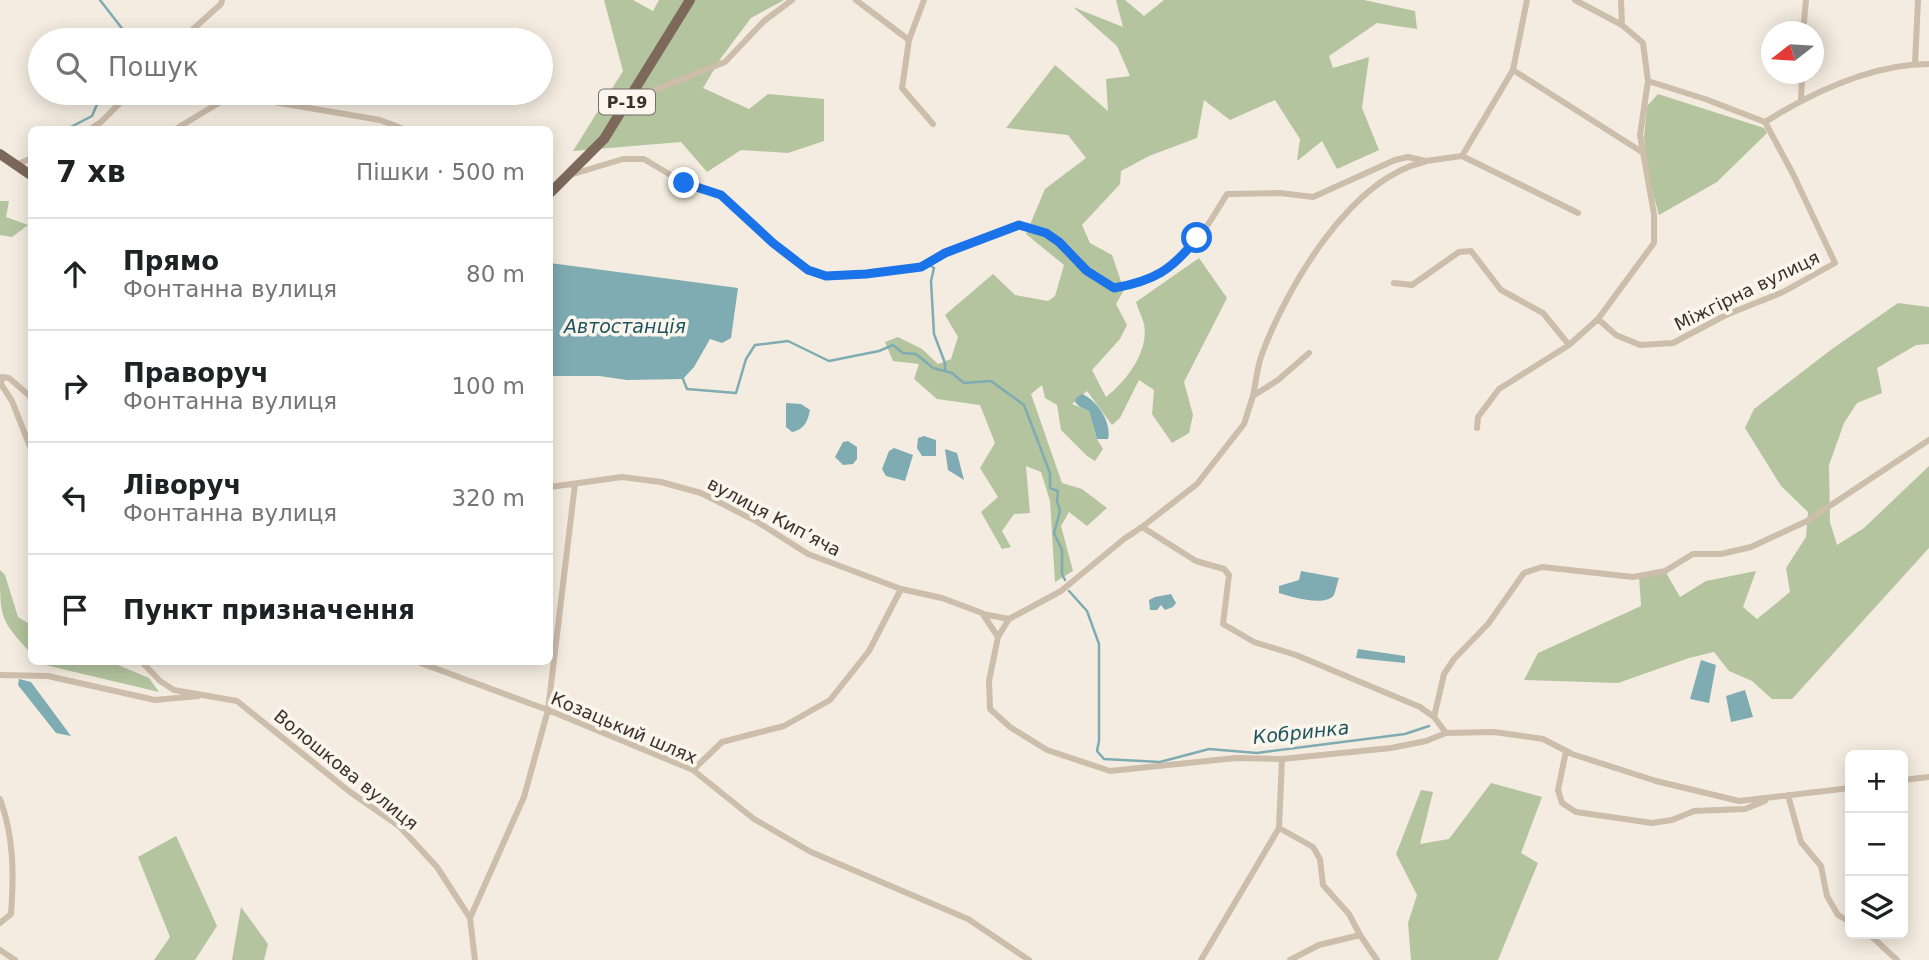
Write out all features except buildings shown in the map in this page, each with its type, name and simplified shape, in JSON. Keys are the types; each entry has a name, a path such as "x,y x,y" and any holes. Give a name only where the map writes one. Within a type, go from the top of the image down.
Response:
{"main road":[{"name":"Р-19","path":"553,190 604,139 690,0"},
{"path":"0,154 28,174"}],"street":[{"path":"194,28 221,4 222,0"},
{"path":"628,100 725,62 764,21 792,0"},
{"path":"856,0 909,40"},
{"path":"924,0 909,40 902,88 933,124"},
{"path":"1462,156 1513,70 1527,0"},
{"path":"1477,428 1478,417 1499,389 1569,345 1598,319 1654,243 1654,214 1640,135 1648,81 1643,43 1622,25 1575,0"},
{"path":"1621,0 1622,25"},
{"path":"1803,21 1806,0"},
{"path":"1915,64 1918,0"},
{"path":"1648,81 1765,122 1801,100 1882,69 1929,64"},
{"path":"1513,70 1642,152"},
{"path":"1801,100 1802,84"},
{"path":"95,126 118,105"},
{"path":"180,126 214,105"},
{"path":"295,105 380,120 395,126"},
{"name":"Міжгірна вулиця","path":"1598,319 1616,335 1640,345 1673,343 1726,315 1783,292 1835,263 1765,122"},
{"path":"1578,214 1462,156 1426,161 1389,177 1346,211 1309,261 1281,310 1261,356 1244,424 1197,484 1061,591 1009,620 998,637 989,681 990,709 1010,727 1047,750 1110,771 1236,758 1282,759 1391,748 1426,741 1446,733 1494,732 1543,739 1566,751 1656,781 1739,801 1845,789"},
{"path":"568,176 623,159 644,159 684,183 721,195 773,243 808,270 826,276 921,267 945,253 1019,225 1046,233 1059,242 1087,271 1114,288 1137,284 1161,274 1180,260 1227,194 1280,193 1312,197 1395,160 1408,157 1426,161"},
{"path":"14,165 28,160"},
{"path":"1394,283 1412,285 1460,252 1471,251 1501,290 1543,313 1569,345"},
{"path":"1253,396 1278,380 1308,353"},
{"path":"28,394 9,377 2,377 1,384 12,401 28,442"},
{"path":"1434,717 1444,674 1454,659 1488,624 1524,573 1542,567 1633,577 1665,570 1693,554 1721,554 1751,547 1807,521 1929,440"},
{"name":"вулиця Кипʼяча","path":"553,487 622,477 662,482 701,493 756,522 807,554 901,589 942,598 1009,620"},
{"path":"470,918 524,797 548,710 575,484"},
{"path":"1142,527 1196,561 1224,569 1229,575 1223,624 1254,642 1296,655 1420,707 1434,717 1446,733"},
{"path":"693,770 722,743 784,726 830,700 869,651 901,589"},
{"path":"982,613 998,637"},
{"name":"Волошкова вулиця","path":"145,665 160,681 174,690 237,701 350,792 399,826 437,867 470,918 475,960"},
{"name":"Козацький шлях","path":"426,665 548,710 693,770 754,819 811,852 968,919 1030,960"},
{"path":"0,675 48,676 155,700 214,695"},
{"path":"1566,751 1558,790 1562,803 1576,812 1652,823 1672,820 1694,810 1745,809 1775,797"},
{"path":"1201,960 1279,828 1282,759"},
{"path":"1908,779 1929,777"},
{"path":"1787,795 1801,842 1821,866 1827,896 1838,915 1845,919"},
{"path":"0,799 8,821 14,872 10,914 0,923"},
{"path":"1279,828 1313,847 1320,859 1323,885 1349,914 1377,960"},
{"path":"1290,960 1319,945 1360,934"},
{"path":"1874,939 1897,960"},
{"path":"0,950 15,960"}],"green space":[{"path":"604,0 633,0 653,11 659,0 784,0 751,18 721,58 703,88 749,109 768,94 824,99 824,141 788,153 741,150 707,172 681,142 573,151 623,71"},
{"path":"1116,0 1125,0 1144,16 1164,0 1364,0 1415,11 1417,29 1377,23 1329,56 1333,68 1369,57 1362,108 1379,150 1337,169 1322,141 1297,161 1300,139 1275,100 1230,120 1204,100 1197,138 1149,156 1121,171 1120,184 1082,225 1090,243 1112,255 1124,290 1116,304 1127,325 1120,339 1092,370 1106,397 1129,374 1140,355 1145,334 1136,302 1199,258 1227,298 1184,382 1193,415 1189,433 1172,443 1152,414 1154,390 1139,380 1120,418 1112,425 1087,391 1072,404 1089,411 1097,439 1103,449 1095,461 1061,430 1057,405 1045,398 1042,385 1031,394 1062,483 1082,489 1107,508 1087,526 1069,512 1061,526 1073,571 1055,582 1050,501 1041,472 1026,466 1030,513 1014,514 1002,531 1011,547 1002,549 981,512 998,497 980,468 995,443 980,405 937,399 914,379 919,364 893,361 885,342 898,337 922,349 938,364 951,359 958,337 945,315 993,274 1015,295 1048,301 1055,296 1064,265 1026,234 1045,189 1086,158 1068,135 1006,128 1055,65 1108,111 1106,79 1130,76 1117,46 1073,7 1123,27"},
{"path":"1658,94 1764,128 1767,133 1717,182 1659,215 1647,172 1644,137 1647,106"},
{"path":"0,201 9,201 6,217 28,225 12,237 0,235"},
{"path":"1898,303 1929,307 1929,344 1916,345 1877,368 1882,393 1857,403 1844,423 1829,465 1830,522 1837,545 1864,528 1929,466 1929,548 1792,699 1772,699 1752,681 1729,671 1714,652 1618,683 1524,680 1538,653 1641,606 1639,576 1665,571 1680,597 1706,581 1756,571 1743,607 1757,619 1790,592 1786,568 1806,537 1808,512 1781,486 1745,428 1754,409"},
{"path":"0,570 5,575 18,617 28,623 28,650 8,625 0,599"},
{"path":"45,665 118,665 149,678 159,692"},
{"path":"1491,783 1542,797 1521,853 1538,863 1498,960 1411,960 1408,923 1417,895 1396,854 1421,790 1433,792 1420,844 1449,839"},
{"path":"176,836 217,926 195,960 154,960 170,937 138,857"},
{"path":"241,907 268,944 264,960 232,960"}],"water":[{"name":"Автостанція","path":"553,263 738,288 731,338 722,343 710,339 694,367 683,379 627,380 599,376 553,376"},
{"path":"1082,394 1102,413 1108,426 1108,439 1097,439 1089,411 1075,402"},
{"path":"786,403 801,404 810,410 805,424 796,431 792,432 786,427"},
{"path":"924,436 936,440 936,456 922,456 917,448 918,438"},
{"path":"848,441 857,447 857,459 853,464 843,465 835,457 843,442"},
{"path":"894,448 913,455 905,481 886,476 882,469 889,451"},
{"path":"945,449 957,453 964,480 948,470"},
{"path":"1301,571 1339,578 1334,595 1330,599 1316,601 1279,593 1279,586 1299,580"},
{"path":"1171,594 1176,603 1173,607 1165,610 1161,605 1157,610 1150,610 1149,600"},
{"path":"1358,649 1405,656 1405,663 1356,658"},
{"path":"1701,660 1716,665 1709,703 1690,699"},
{"path":"19,679 31,682 71,736 56,733 18,685"},
{"path":"1745,690 1753,717 1731,722 1726,696"}],"waterway":[{"name":"Кобринка","path":"100,0 122,28"},
{"name":"Кобринка","path":"73,126 92,116 97,105"},
{"path":"931,266 934,268 931,281 934,334 945,370"},
{"name":"Кобринка","path":"683,379 687,389 736,393 746,359 755,345 788,341 829,361 879,351 893,345 903,353 916,354 933,368 952,373 964,383 991,381 1024,405 1050,473 1050,488 1058,491 1060,511 1054,533 1062,550 1062,574 1065,580"},
{"name":"Кобринка","path":"1069,591 1087,611 1099,644 1097,751 1104,759 1160,762 1209,749 1257,753 1405,734 1429,726"}],"route":[{"path":"684,183 721,195 773,243 808,270 826,276 921,267 945,253 1019,225 1046,233 1059,242 1087,271 1114,288 1137,284 1161,274 1180,260 1197,238"}]}
